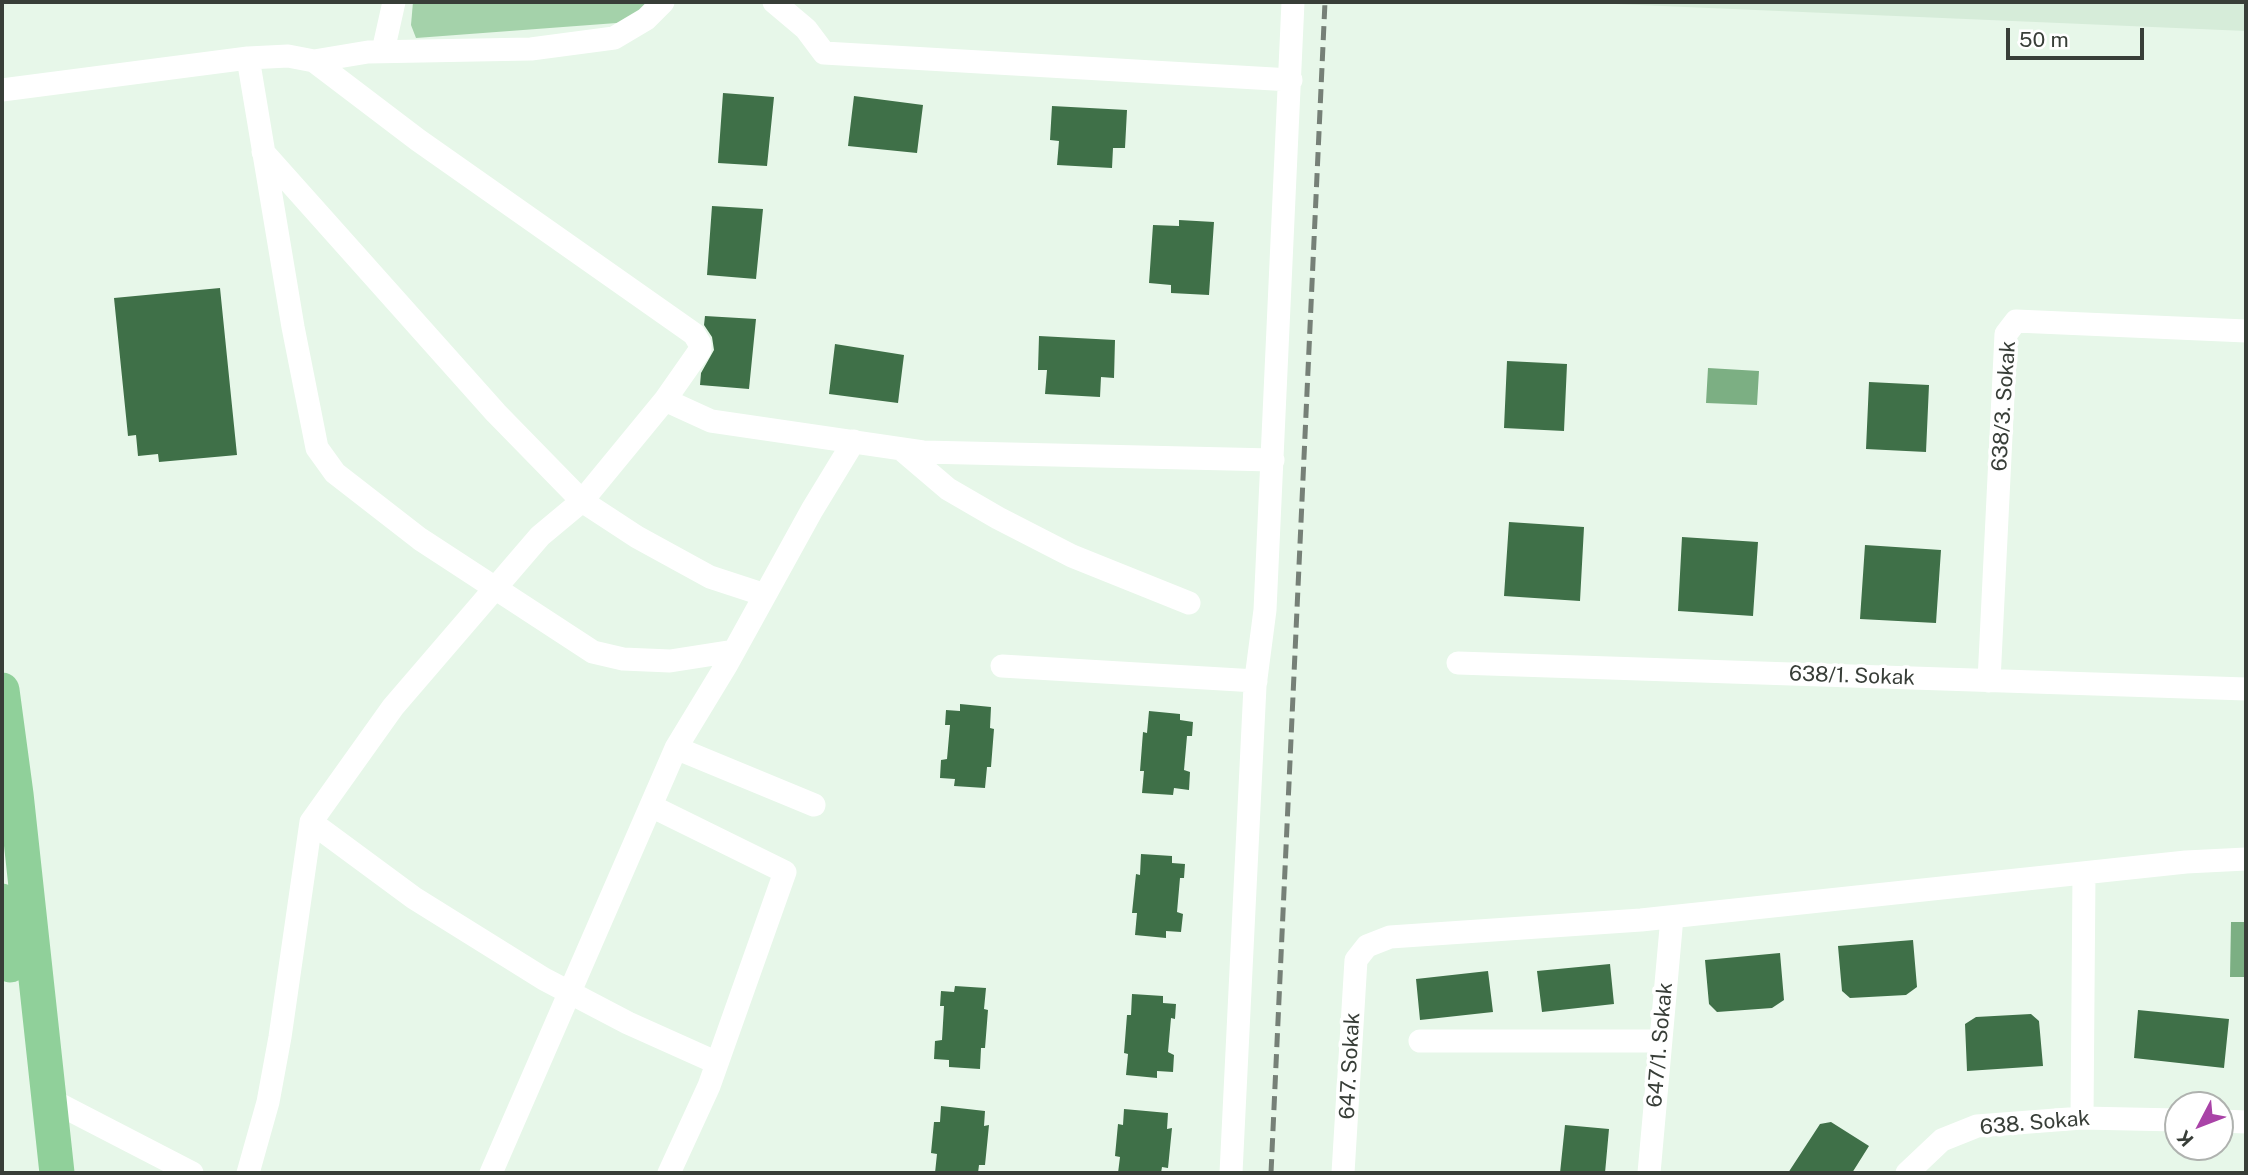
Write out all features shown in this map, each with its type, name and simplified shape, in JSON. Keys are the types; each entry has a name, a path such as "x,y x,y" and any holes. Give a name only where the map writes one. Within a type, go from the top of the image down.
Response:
{"highway":[{"path":"2,690 16,794 57,1173"},
{"path":"2,901 37,1173"}],"street":[{"path":"383,51 394,2"},
{"path":"2,90 248,58 288,56 314,61 383,51 531,48 614,38 646,19 663,2"},
{"path":"774,2 806,29 824,53 1291,80"},
{"path":"1231,1173 1256,681 1265,610 1273,460 1293,2"},
{"path":"248,58 317,448 335,473 375,506 593,652 623,659 670,661 734,650"},
{"path":"248,1173 268,1102 280,1037 311,822 393,707 540,537 582,500 665,400 699,351 700,344 694,334 418,140 314,61"},
{"path":"263,152 450,362 582,500 637,537 710,577 765,595"},
{"name":"638/3. Sokak","path":"1989,681 2006,334 2016,321 2246,331"},
{"path":"665,400 711,421 923,452 1273,460"},
{"path":"491,1173 676,748 811,510 854,441"},
{"path":"901,448 948,489 998,518 1072,556 1189,603"},
{"name":"638/1. Sokak","path":"1458,663 2246,689"},
{"path":"1002,666 1256,681"},
{"path":"676,748 814,805"},
{"path":"651,806 785,872 715,1062 709,1086 669,1173"},
{"path":"311,822 414,898 570,992 715,1062"},
{"path":"1672,917 2084,873 2246,859"},
{"path":"2082,1118 2084,873"},
{"name":"647. Sokak","path":"1343,1173 1356,960 1367,946 1390,937 1672,917"},
{"name":"647/1. Sokak","path":"1649,1173 1672,917"},
{"path":"1420,1041 1660,1041"},
{"path":"47,1098 192,1173"},
{"name":"638. Sokak","path":"1907,1173 1942,1140 1977,1126 2082,1118 2164,1120"}],"shaded area":[{"path":"413,2 647,2 630,22 416,38 411,25"},
{"path":"1569,2 2246,2 2246,31"},
{"path":"1708,368 1759,371 1757,405 1706,403"},
{"path":"2231,922 2246,922 2246,977 2230,977"}],"building":[{"path":"723,93 774,97 767,166 718,163"},
{"path":"854,96 923,105 917,153 848,146"},
{"path":"1052,106 1127,110 1125,148 1113,148 1112,168 1057,165 1059,141 1050,140"},
{"path":"712,206 763,209 756,279 707,275"},
{"path":"1179,220 1214,222 1209,295 1171,293 1171,285 1149,283 1153,225 1179,226"},
{"path":"220,288 237,455 159,462 158,454 138,456 136,435 128,436 114,298"},
{"path":"705,316 756,319 749,389 700,385 701,373 714,350 712,337 704,325"},
{"path":"1039,336 1115,340 1114,378 1101,377 1100,397 1045,394 1047,370 1038,370"},
{"path":"835,344 904,355 898,403 829,394"},
{"path":"1507,361 1567,364 1564,431 1504,428"},
{"path":"1869,382 1929,385 1926,452 1866,449"},
{"path":"1509,522 1584,527 1580,601 1504,596"},
{"path":"1682,537 1758,542 1753,616 1678,611"},
{"path":"1865,545 1941,550 1936,623 1860,619"},
{"path":"960,704 991,707 990,728 994,729 991,767 987,767 985,788 954,786 955,779 940,778 941,760 947,759 950,725 945,725 946,710 960,711"},
{"path":"1149,711 1180,714 1180,720 1193,722 1192,736 1187,736 1184,770 1190,772 1189,790 1174,788 1173,795 1142,793 1144,771 1140,771 1143,732 1147,733"},
{"path":"1141,854 1172,856 1172,863 1185,864 1184,878 1180,878 1177,912 1183,914 1181,932 1166,931 1166,938 1135,935 1137,913 1132,913 1136,874 1140,875"},
{"path":"1913,940 1917,987 1906,995 1850,998 1842,991 1838,946"},
{"path":"1780,953 1784,1000 1772,1008 1717,1012 1709,1004 1705,960"},
{"path":"1610,964 1614,1004 1542,1012 1537,971"},
{"path":"1488,971 1493,1012 1420,1020 1416,979"},
{"path":"955,986 986,988 984,1009 988,1010 985,1048 981,1048 980,1069 949,1067 949,1060 934,1059 935,1041 942,1040 944,1006 940,1006 941,991 954,992"},
{"path":"1132,994 1163,996 1163,1003 1176,1004 1175,1019 1171,1018 1168,1052 1174,1055 1173,1072 1157,1071 1157,1078 1126,1075 1128,1054 1124,1053 1127,1015 1131,1015"},
{"path":"2138,1010 2229,1019 2224,1068 2134,1058"},
{"path":"2031,1014 2039,1021 2043,1066 1967,1071 1965,1024 1976,1017"},
{"path":"941,1106 985,1111 984,1126 989,1125 985,1165 979,1165 978,1173 935,1173 937,1154 931,1153 934,1122 940,1122"},
{"path":"1124,1109 1168,1113 1167,1129 1172,1128 1168,1168 1162,1167 1161,1173 1118,1173 1120,1157 1115,1156 1118,1124 1123,1125"},
{"path":"1831,1122 1869,1146 1852,1173 1788,1173 1820,1124"},
{"path":"1565,1125 1609,1129 1605,1173 1560,1173"}],"railway":[{"path":"1271,1173 1325,2"}]}
